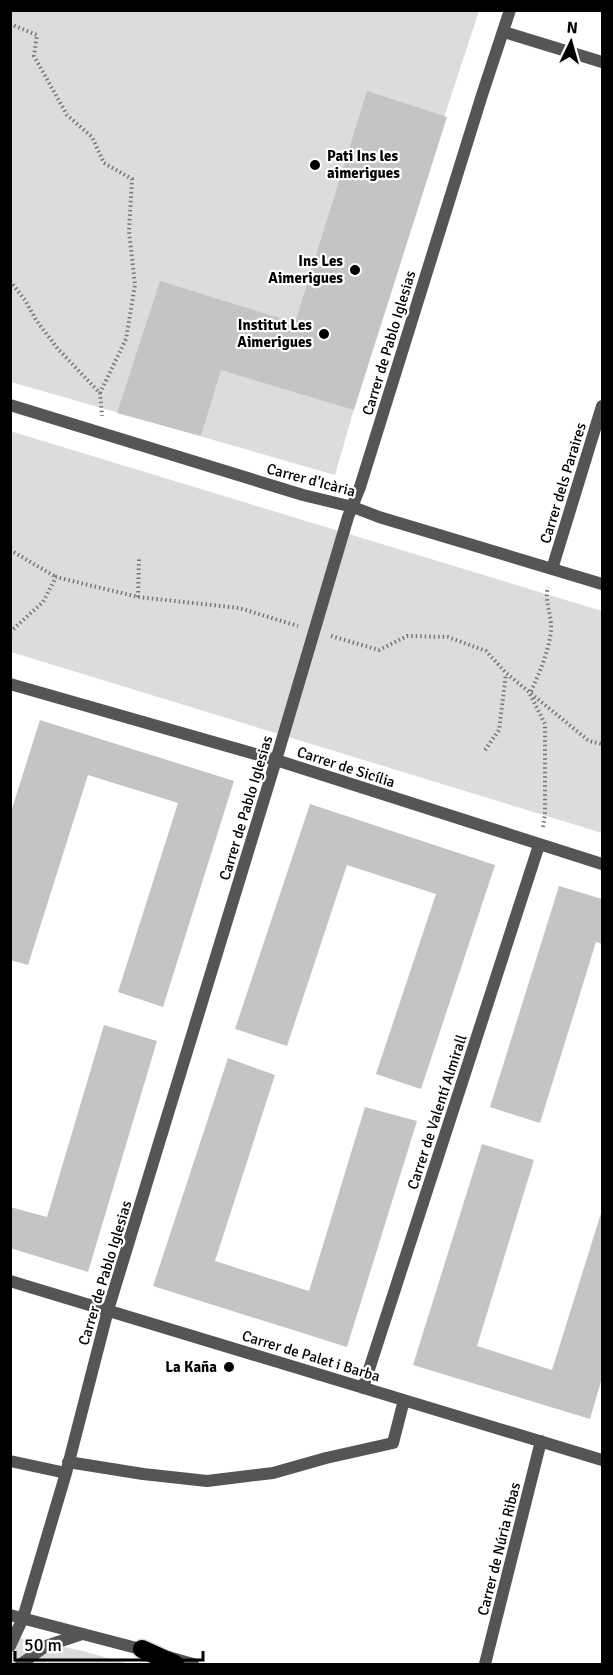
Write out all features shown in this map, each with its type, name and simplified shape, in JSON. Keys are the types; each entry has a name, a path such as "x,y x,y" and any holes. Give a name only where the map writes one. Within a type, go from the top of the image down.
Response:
{"highway":[{"path":"142,1649 175,1665"}],"street":[{"name":"Carrer de Pablo Iglesias","path":"10,1646 23,1618 67,1467 108,1310 344,529 353,507 510,10"},
{"path":"504,32 603,62"},
{"name":"Carrer d'Icària","path":"10,405 603,584"},
{"name":"Carrer dels Paraires","path":"552,569 603,406"},
{"name":"Carrer de Sicília","path":"10,684 276,760 603,864"},
{"name":"Carrer de Valentí Almirall","path":"363,1388 539,845"},
{"name":"Carrer de Palet i Barba","path":"10,1281 603,1460"},
{"path":"10,1461 207,1481 273,1473 393,1443 404,1400"},
{"name":"Carrer de Núria Ribas","path":"485,1665 541,1441"},
{"path":"10,1615 142,1649 193,1665"},
{"path":"21,1665 45,1646 83,1634"}],"path":[{"path":"10,24 37,35 34,56 67,115 92,137 104,164 132,179 129,231 135,285 126,339 100,393 104,434"},
{"path":"10,281 58,348 100,393"},
{"path":"10,550 56,577"},
{"path":"138,597 139,557"},
{"path":"539,845 545,815 545,724 530,694 544,660 551,628 546,594 552,569"},
{"path":"485,750 499,730 506,673"}],"shaded area":[{"path":"10,11 479,11 397,260 335,475 11,382"},
{"path":"10,431 602,611 602,833 11,652"},
{"path":"10,1636 83,1651 129,1664 11,1664"}],"building":[{"name":"Ins Les Aimerigues","path":"367,91 447,117 354,410 221,370 201,436 117,413 160,281 295,323"},
{"path":"40,720 234,781 163,1007 118,992 178,803 88,775 28,965 10,960 10,815"},
{"path":"310,804 495,865 421,1089 376,1074 436,894 347,865 287,1046 235,1029"},
{"path":"559,886 602,899 602,944 596,942 540,1123 490,1107"},
{"path":"104,1025 157,1041 88,1272 10,1248 10,1207 47,1217"},
{"path":"228,1058 275,1075 215,1261 309,1291 365,1107 417,1121 347,1347 153,1286"},
{"path":"482,1144 534,1160 477,1346 552,1370 602,1210 602,1378 590,1419 413,1365"}],"place":[{"name":"Pati Ins les aimerigues","path":"315,165"},
{"name":"Ins Les Aimerigues","path":"355,270"},
{"name":"Institut Les Aimerigues","path":"324,334"},
{"name":"La Kaña","path":"229,1367"}]}
